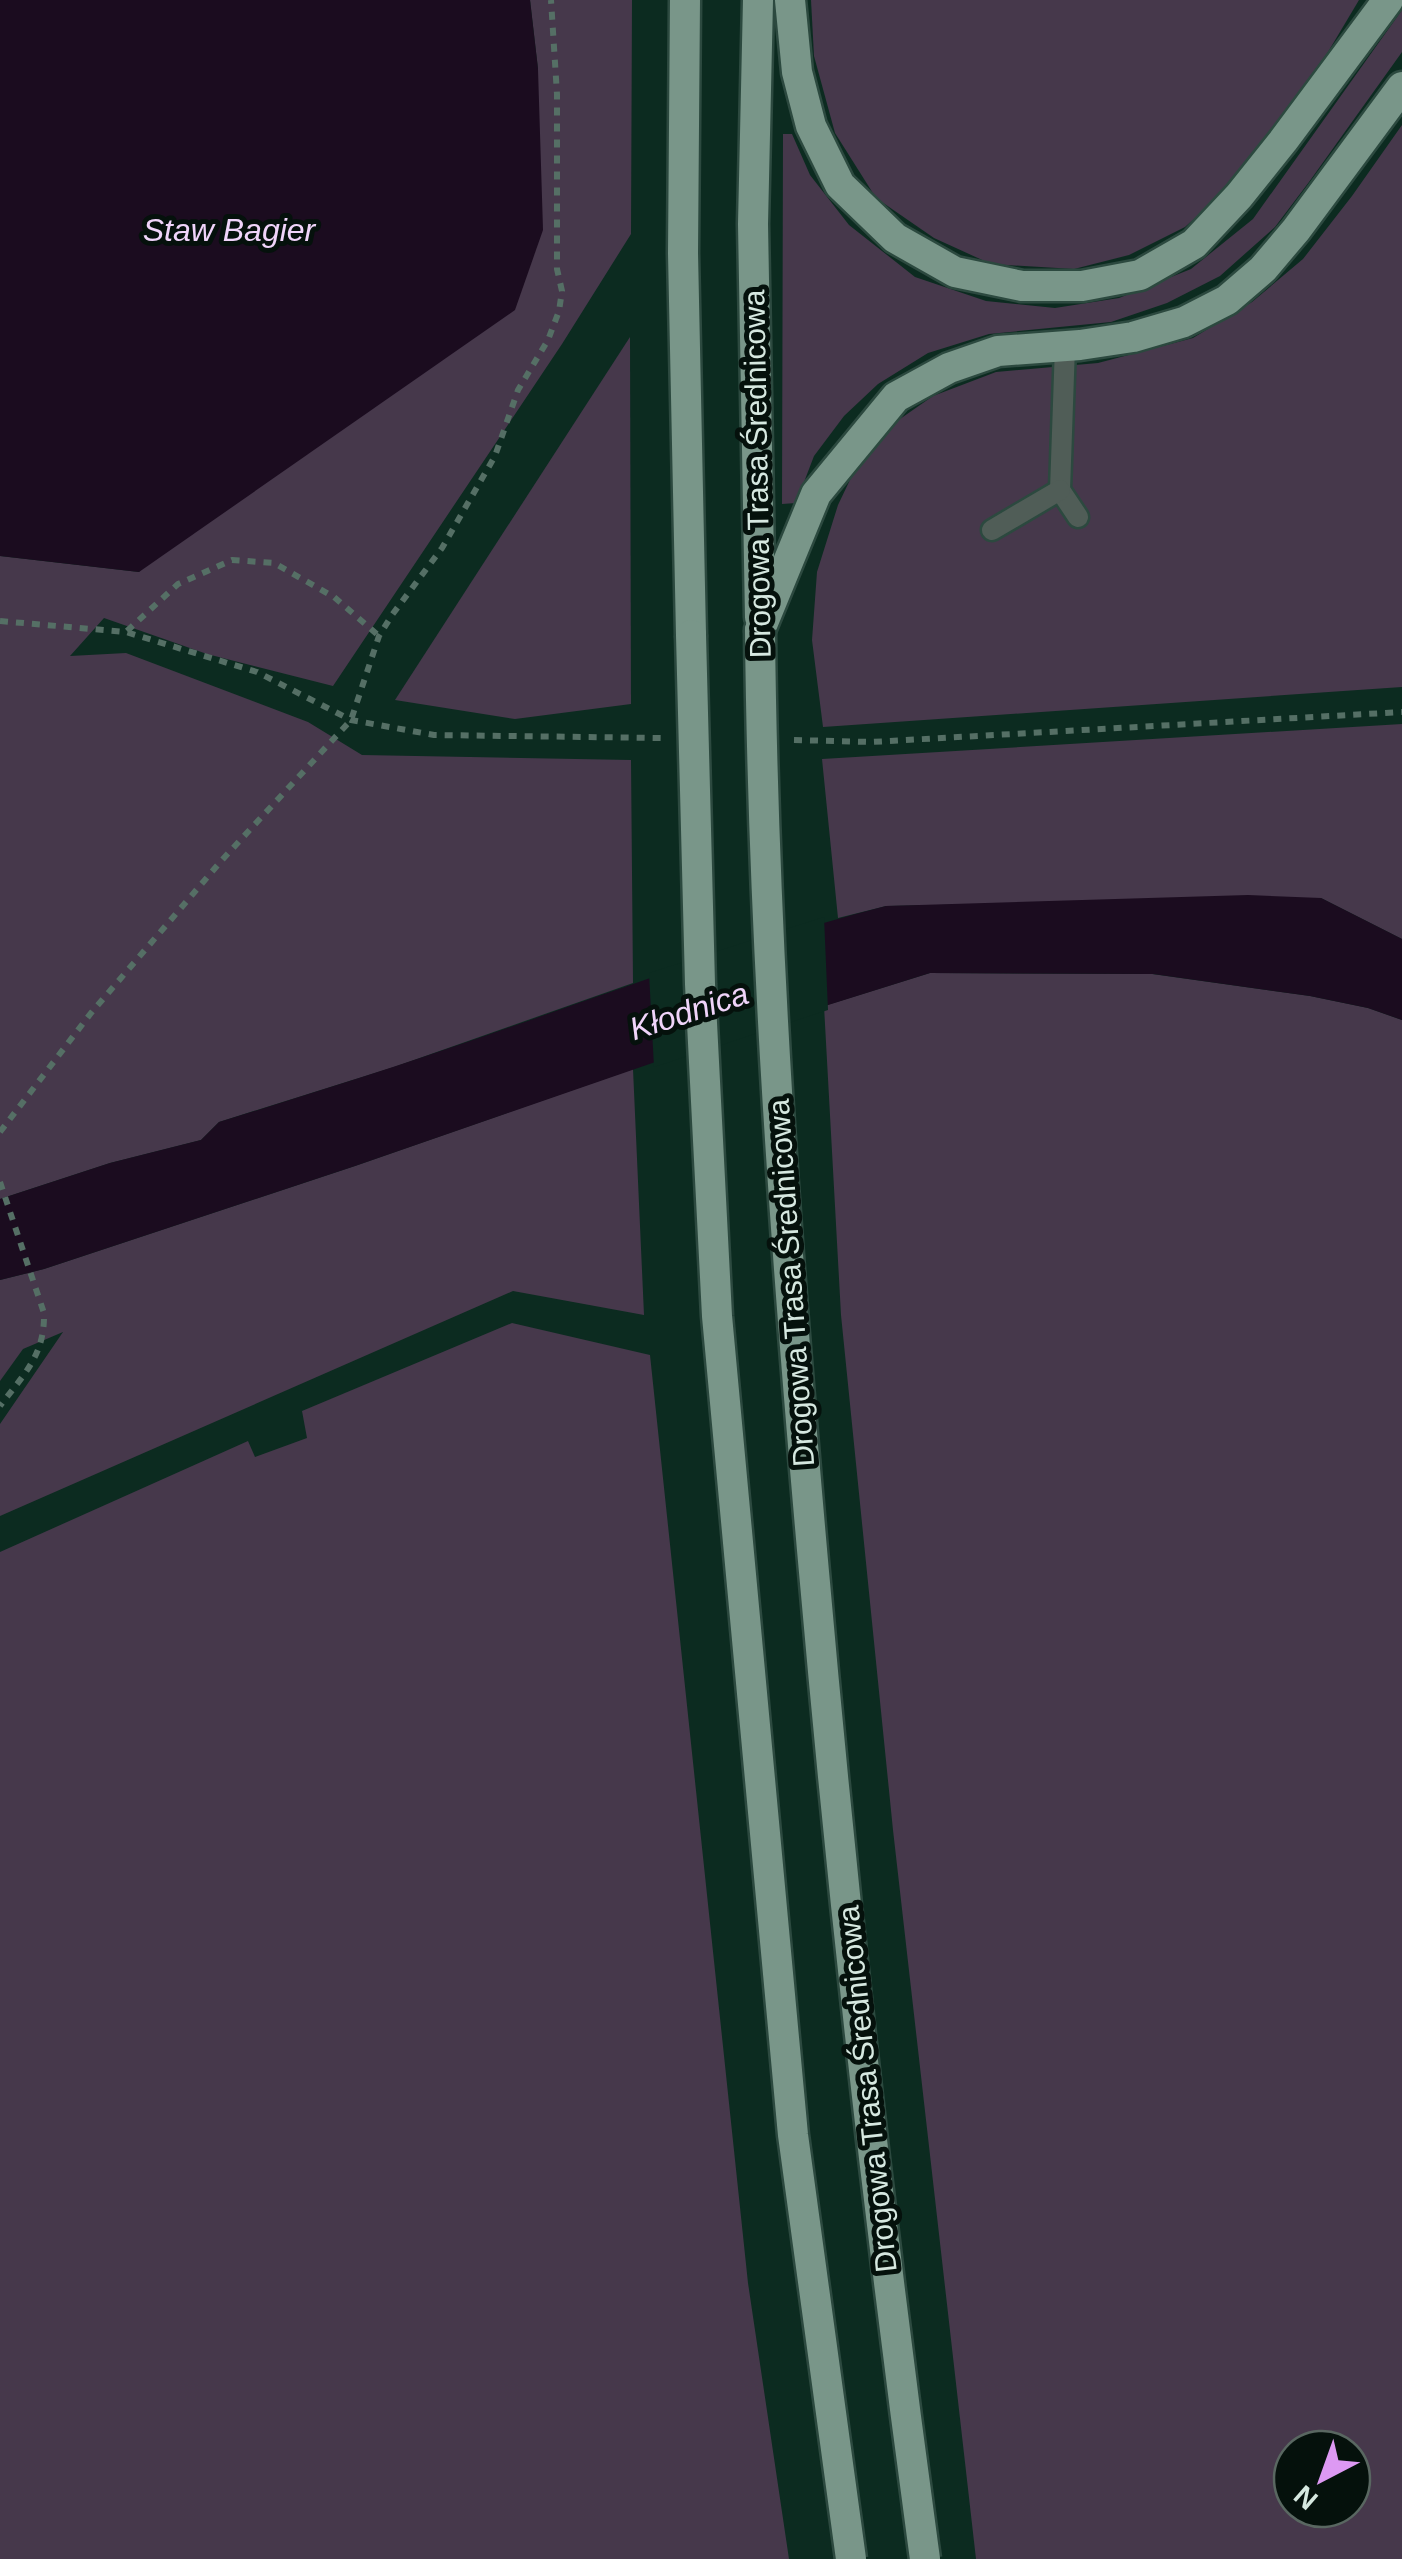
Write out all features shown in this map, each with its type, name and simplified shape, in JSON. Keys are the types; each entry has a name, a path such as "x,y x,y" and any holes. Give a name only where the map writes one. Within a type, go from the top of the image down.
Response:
{"main road":[{"path":"667,0 684,62"},
{"path":"685,0 683,253 690,635 700,984 717,1316 793,2135 851,2559"},
{"name":"Drogowa Trasa Średnicowa","path":"758,0 753,224 761,740 770,984 791,1322 870,2132 925,2559"},
{"path":"790,0 797,72 811,126 840,185 896,238 956,272 1022,286 1082,286 1140,274 1194,244 1250,182 1388,0"},
{"path":"1353,49 1377,0"},
{"path":"760,630 816,494 896,397 949,368 998,351 1133,337 1184,322 1227,300 1262,269 1296,230 1402,88"}],"lane":[{"path":"1065,346 1060,490 1078,517"},
{"path":"992,530 1060,490"}],"path":[{"path":"0,1132 91,1013 222,860 350,720 379,636 442,548 496,456 518,390 548,340 562,291 557,269 557,94 551,0"},
{"path":"126,632 178,584 232,560 274,562 334,597 379,636"},
{"path":"0,620 126,632 258,672 350,720 434,735 675,738"},
{"path":"792,740 871,742 1402,712"},
{"path":"0,1182 44,1312 45,1332 36,1358 0,1406"}],"shaded area":[{"path":"530,0 632,0 631,234 333,686 207,654 104,618 70,656 126,653 308,722 362,755 631,760 633,983 394,1067 219,1122 201,1140 110,1163 0,1199 0,556 139,572 538,69"},
{"path":"811,0 1359,0 1328,52 1228,189 1185,227 1129,255 1074,269 991,264 934,238 876,198 835,133 814,56"},
{"path":"1402,10 1402,52 1275,227 1220,276 1167,303 1111,322 989,334 928,353 878,384 844,416 814,456 796,503 782,504 783,134 792,134 810,175 849,225 915,277 986,301 1055,308 1119,298 1191,269 1253,219"},
{"path":"1402,125 1402,687 823,727 812,640 817,572 838,505 858,463 887,428 933,396 996,372 1098,363 1193,338 1252,302 1303,259"},
{"path":"630,337 631,704 515,719 395,700"},
{"path":"1402,724 1402,939 1321,898 886,906 838,918 822,759"},
{"path":"930,973 1152,974 1310,996 1368,1008 1402,1020 1402,2559 976,2559 893,1830 841,1315 824,1006"},
{"path":"633,1069 644,1315 513,1291 0,1516 0,1424 63,1332 23,1349 0,1381 0,1280 355,1166"},
{"path":"512,1323 650,1355 748,2283 789,2559 0,2559 0,1552 248,1441 255,1457 307,1438 302,1411"}],"water":[{"name":"Staw Bagier","path":"0,0 530,0 538,69 543,230 515,310 139,572 0,556"},
{"name":"Kłodnica","path":"1248,895 1321,898 1402,939 1402,1020 1368,1008 1310,996 1153,974 930,973 739,1033 44,1269 0,1280 0,1199 110,1163 201,1140 219,1122 761,942 886,906"}],"pier":[{"path":"824,917 828,1010 654,1067 649,973"}]}
